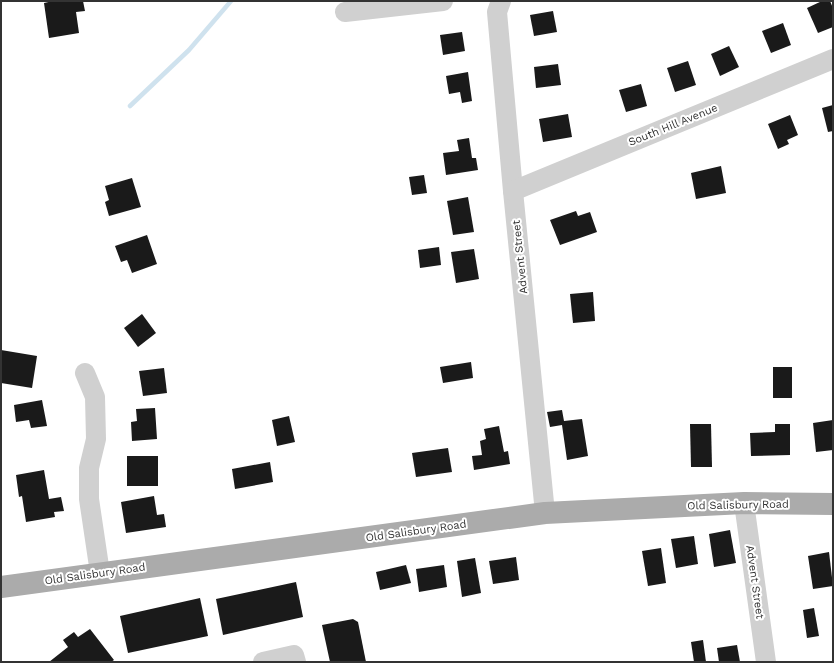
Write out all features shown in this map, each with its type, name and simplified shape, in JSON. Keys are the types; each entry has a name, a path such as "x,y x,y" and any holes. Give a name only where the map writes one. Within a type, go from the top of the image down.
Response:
{"main road":[{"name":"Old Salisbury Road","path":"1,587 545,513 744,503 833,504"}],"street":[{"path":"345,12 444,1"},
{"name":"Advent Street","path":"501,1 497,12 545,513"},
{"name":"South Hill Avenue","path":"513,191 833,59"},
{"path":"85,373 95,397 96,439 89,468 89,499 100,573"},
{"name":"Advent Street","path":"744,503 766,662"},
{"path":"263,662 294,656 296,662"}],"building":[{"path":"53,1 83,1 85,11 76,12 79,33 49,38 44,3"},
{"path":"822,1 830,1 833,8 833,27 818,33 807,8"},
{"path":"553,11 557,32 534,36 530,15"},
{"path":"783,23 791,45 771,53 762,31"},
{"path":"462,32 465,51 443,55 440,35"},
{"path":"729,46 739,67 720,76 711,54"},
{"path":"688,61 696,85 675,92 667,68"},
{"path":"558,64 561,85 536,88 534,67"},
{"path":"468,72 472,101 462,103 460,92 449,94 446,76"},
{"path":"641,84 647,106 626,112 619,90"},
{"path":"833,105 833,131 828,132 822,108"},
{"path":"568,114 572,137 543,142 539,119"},
{"path":"790,115 798,135 787,140 789,144 778,149 768,124"},
{"path":"469,138 472,158 476,158 478,170 446,175 443,153 459,151 457,140"},
{"path":"721,166 726,193 696,199 691,173"},
{"path":"424,175 427,193 412,195 409,177"},
{"path":"132,178 141,207 109,216 105,202 109,200 105,186"},
{"path":"468,197 474,232 453,235 447,201"},
{"path":"576,211 578,216 590,212 597,232 560,245 550,220"},
{"path":"147,235 157,264 132,273 127,260 121,262 115,246"},
{"path":"439,247 441,265 420,268 418,250"},
{"path":"474,249 479,279 456,283 451,252"},
{"path":"593,292 595,321 573,323 570,294"},
{"path":"142,314 156,333 138,347 124,328"},
{"path":"1,350 37,356 32,388 1,383"},
{"path":"471,362 473,378 443,383 440,367"},
{"path":"773,367 792,367 792,398 773,398"},
{"path":"164,368 167,393 143,396 139,371"},
{"path":"42,400 47,426 31,428 29,420 16,422 14,405"},
{"path":"155,408 157,439 132,441 131,422 137,421 136,409"},
{"path":"562,410 564,421 582,419 588,456 567,460 562,425 550,427 547,412"},
{"path":"289,416 295,442 277,446 272,420"},
{"path":"833,420 833,450 816,452 813,423"},
{"path":"690,424 711,424 712,467 691,467"},
{"path":"775,424 790,424 790,455 751,456 750,433 775,432"},
{"path":"499,426 504,452 508,451 510,464 474,470 472,456 482,455 480,441 486,439 484,429"},
{"path":"448,448 452,472 416,477 412,453"},
{"path":"127,456 158,456 158,486 127,486"},
{"path":"270,462 273,482 235,489 232,469"},
{"path":"44,470 49,499 61,497 64,511 54,512 55,517 26,522 22,496 19,497 16,475"},
{"path":"154,496 157,515 164,514 166,527 126,533 121,502"},
{"path":"730,530 736,563 714,567 709,534"},
{"path":"694,536 698,564 676,568 671,539"},
{"path":"661,548 666,583 648,586 642,551"},
{"path":"829,552 833,586 813,589 808,556"},
{"path":"516,557 519,580 493,584 489,561"},
{"path":"475,558 481,593 462,597 457,561"},
{"path":"406,565 411,583 380,590 376,572"},
{"path":"444,565 447,587 419,592 416,569"},
{"path":"296,582 303,617 223,635 216,599"},
{"path":"200,598 208,636 128,653 120,616"},
{"path":"814,608 819,636 807,638 803,610"},
{"path":"353,619 358,622 366,662 330,662 322,625"},
{"path":"90,629 114,660 111,662 49,662 68,647 63,640 74,632 78,637"},
{"path":"703,640 706,662 694,662 691,642"},
{"path":"737,645 740,662 719,662 717,648"}],"waterway":[{"path":"130,106 189,50 231,1"}]}
